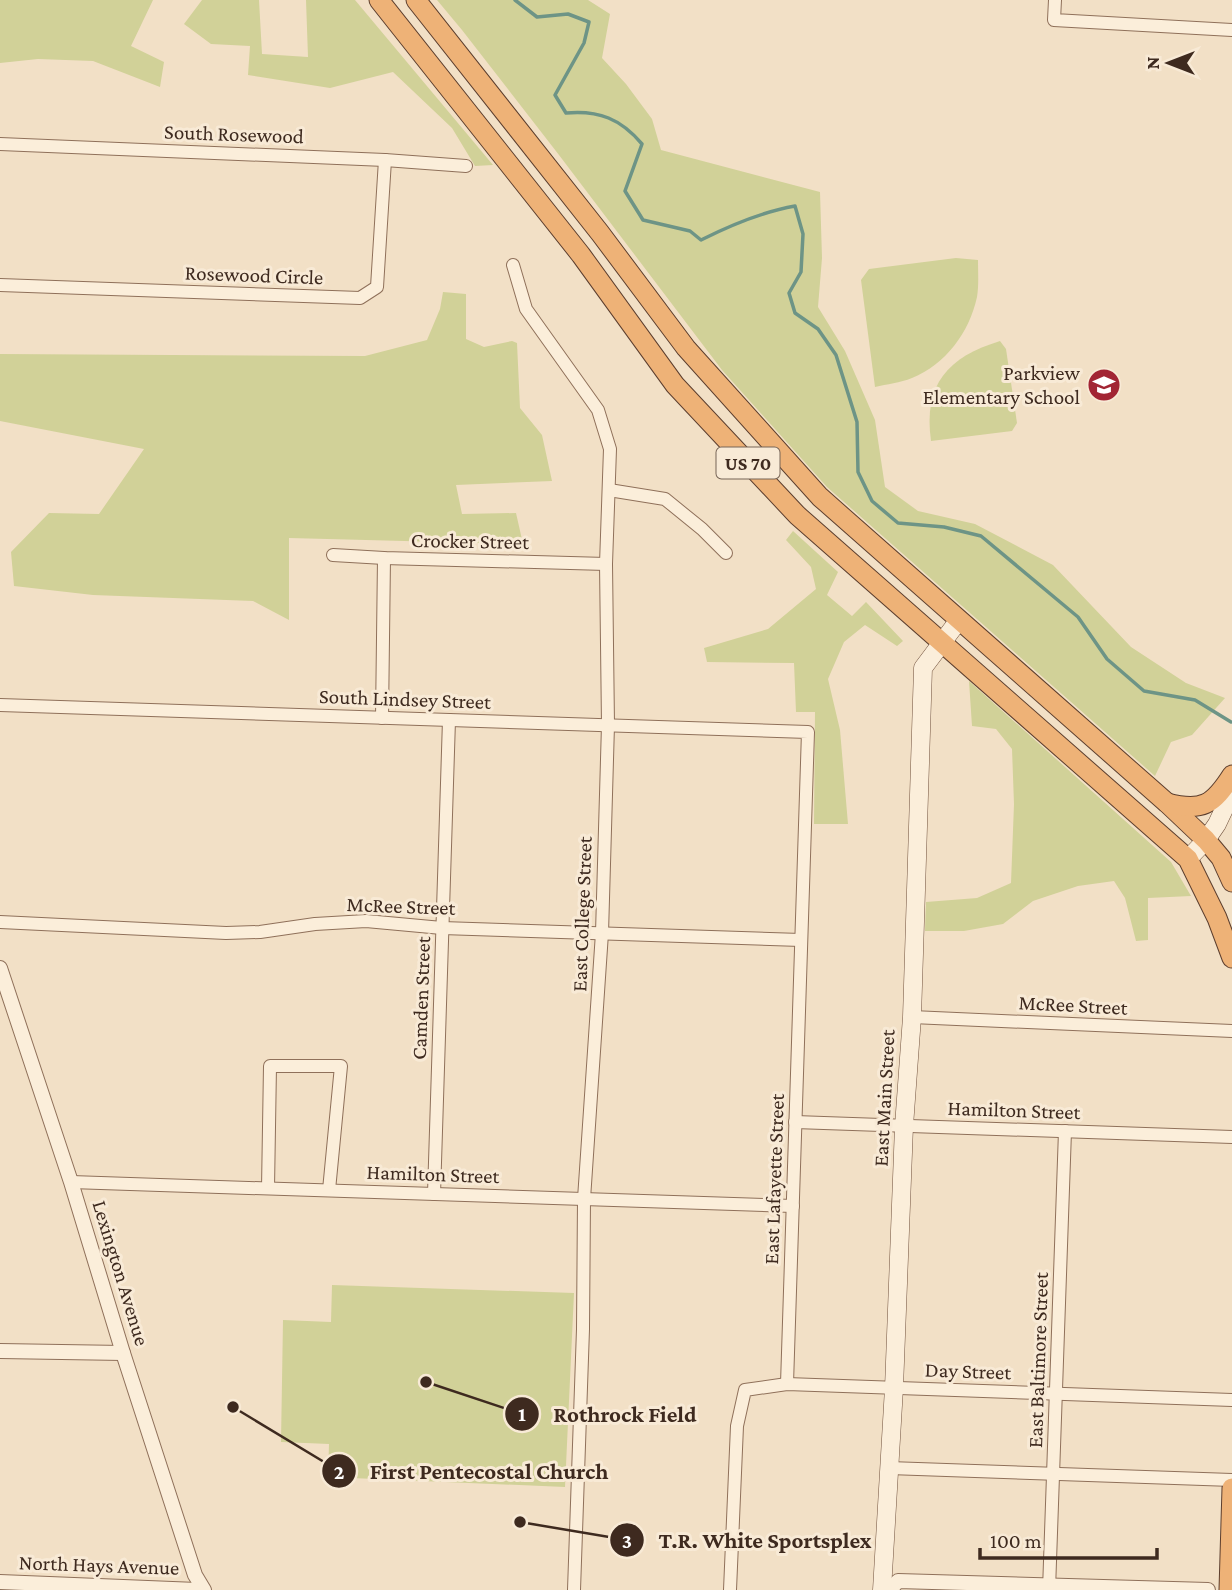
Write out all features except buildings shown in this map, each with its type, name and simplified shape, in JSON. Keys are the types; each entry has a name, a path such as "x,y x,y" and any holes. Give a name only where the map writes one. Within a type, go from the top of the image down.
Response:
{"highway":[{"name":"US 70","path":"379,0 581,254 675,385 797,515 1188,859 1217,918 1232,958"},
{"name":"US 70","path":"416,0 600,233 686,348 820,497 1167,803 1221,858 1232,882"},
{"path":"1167,803 1181,807 1198,807 1214,799 1232,775"},
{"path":"1230,1590 1232,1488"}],"main road":[{"name":"East Main Street","path":"882,1590 894,1388 904,1126 912,1017 923,668 959,620"},
{"path":"1188,859 1217,824 1232,792"}],"street":[{"path":"1055,0 1054,20 1232,30"},
{"name":"South Rosewood","path":"0,144 385,160 466,166"},
{"name":"Rosewood Circle","path":"0,285 360,298 376,288 385,160"},
{"name":"East College Street","path":"513,265 526,309 598,410 610,449 606,564 608,725 603,933 584,1199 583,1329 574,1590"},
{"path":"609,490 665,499 702,528 726,553"},
{"name":"Crocker Street","path":"333,555 606,564"},
{"path":"382,718 384,558"},
{"name":"South Lindsey Street","path":"0,705 808,732"},
{"name":"Camden Street","path":"433,1194 449,720"},
{"name":"East Lafayette Street","path":"787,1384 808,732"},
{"name":"McRee Street","path":"0,922 226,933 366,921 442,928 802,940"},
{"name":"Lexington Avenue","path":"0,968 71,1182 195,1575 204,1590"},
{"name":"McRee Street","path":"912,1017 1232,1031"},
{"path":"268,1188 270,1066 341,1066 329,1190"},
{"name":"Hamilton Street","path":"795,1122 1232,1137"},
{"name":"East Baltimore Street","path":"1049,1588 1065,1131"},
{"name":"Hamilton Street","path":"71,1182 793,1206"},
{"path":"0,1351 124,1353"},
{"path":"730,1590 737,1426 745,1390 787,1384"},
{"name":"Day Street","path":"787,1384 1232,1399"},
{"path":"889,1468 1232,1480"},
{"path":"890,1590 898,1581 1049,1588 1208,1590"},
{"name":"North Hays Avenue","path":"0,1582 197,1590"}],"green space":[{"path":"0,0 153,0 131,46 164,62 160,87 93,61 38,59 0,63"},
{"path":"202,0 259,0 262,54 308,57 306,0 355,0 493,165 475,166 452,128 393,72 330,88 248,75 250,46 211,44 184,24"},
{"path":"437,0 588,0 610,14 602,58 652,119 661,150 820,192 822,258 818,307 845,351 875,420 885,487 918,511 975,524 1053,565 1131,647 1186,683 1225,698 1192,735 1171,742 1155,776 827,487 722,370"},
{"path":"956,258 978,260 977,297 962,335 945,356 924,372 907,380 875,387 861,280 869,269"},
{"path":"443,292 466,294 466,339 484,347 512,341 517,343 520,408 542,435 552,481 456,485 462,514 516,513 523,544 289,538 289,620 253,601 93,595 14,586 11,552 49,513 99,514 144,449 0,421 0,354 365,356 427,340 440,309"},
{"path":"1000,341 1006,349 1017,423 1012,431 931,441 931,404 943,376 966,355"},
{"path":"793,531 838,572 827,595 852,616 866,602 903,641 897,646 865,625 844,642 828,679 840,730 848,824 814,824 815,712 796,712 794,663 707,662 704,648 768,629 816,589 811,567 786,540"},
{"path":"969,681 1171,862 1191,896 1148,898 1148,940 1136,941 1125,898 1114,881 1078,886 1033,901 1003,924 964,931 925,931 926,902 977,898 1011,883 1014,804 1012,749 996,729 972,726"},
{"path":"332,1285 574,1293 565,1487 328,1477 329,1444 281,1442 283,1320 331,1322"}],"waterway":[{"path":"515,0 537,17 568,14 589,22 584,43 555,95 566,113 589,113 608,118 626,128 642,144 625,191 643,220 690,231 701,240 746,220 795,206 803,234 801,272 789,293 795,313 818,329 836,355 857,422 858,472 872,501 898,523 944,527 981,536 1078,617 1107,659 1144,691 1195,700 1231,722"}],"place":[{"name":"Parkview Elementary School","path":"1104,385"},
{"name":"Rothrock Field","path":"426,1382"},
{"name":"First Pentecostal Church","path":"233,1407"},
{"name":"T.R. White Sportsplex","path":"520,1522"}]}
